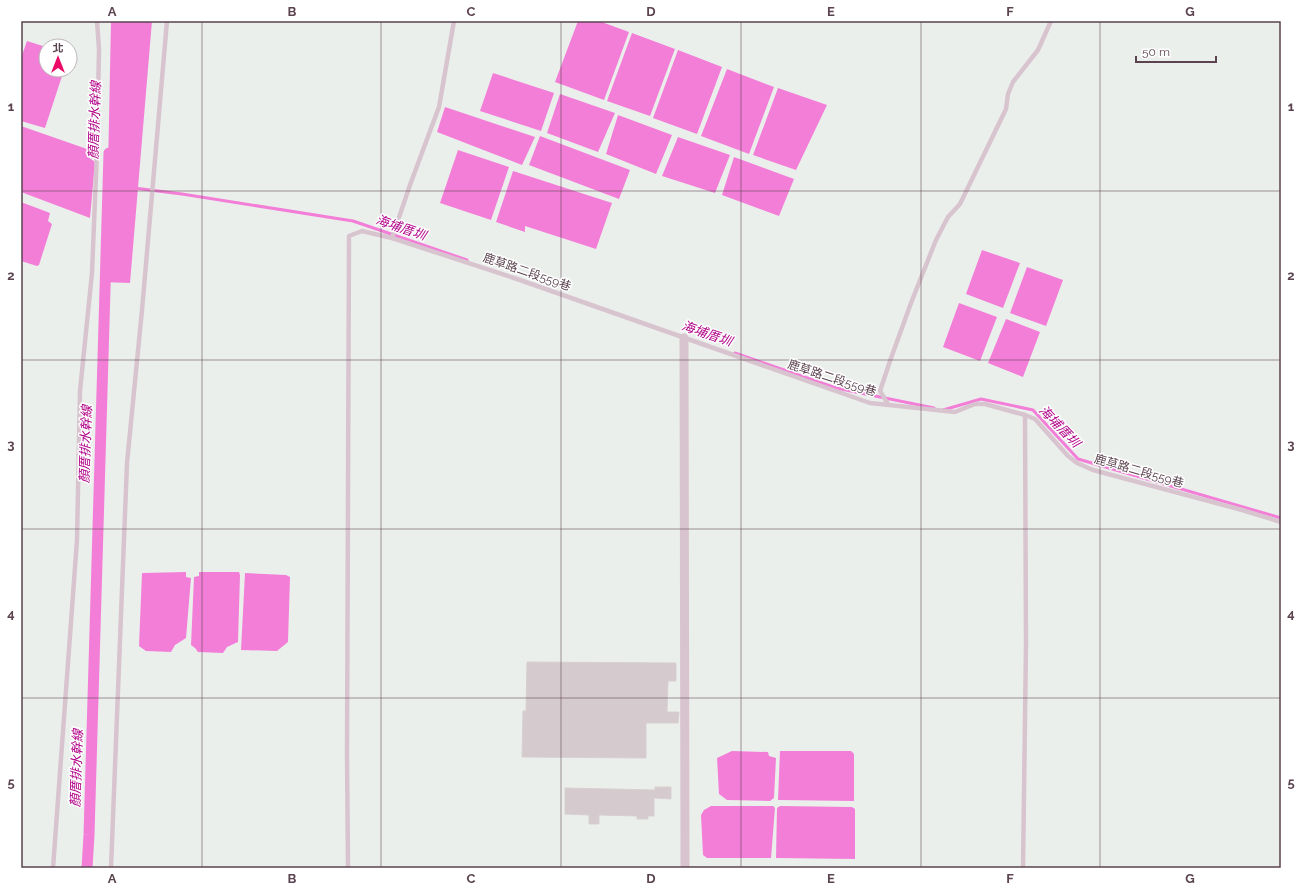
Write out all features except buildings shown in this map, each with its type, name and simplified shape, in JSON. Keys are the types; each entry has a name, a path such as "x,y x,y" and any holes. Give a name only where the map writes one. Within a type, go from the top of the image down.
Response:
{"street":[{"path":"684,338 685,868"}],"lane":[{"path":"53,868 77,540 80,390 92,266 99,65 97,21"},
{"path":"111,868 127,463 146,270 167,21"},
{"path":"392,238 439,107 454,21"},
{"path":"888,404 880,391 911,303 936,240 948,217 960,204 1006,109 1008,94 1013,82 1038,50 1051,21"},
{"name":"鹿草路二段559巷","path":"348,868 347,706 349,236 362,231 392,238 520,280 870,403 955,412 975,404 985,404 1025,415 1035,419 1068,456 1077,463 1281,522"},
{"path":"1023,868 1026,636 1025,415"}],"shaded area":[{"path":"111,21 152,21 130,283 102,282 107,219"},
{"path":"578,21 599,21 629,32 604,100 555,82"},
{"path":"632,33 675,49 650,116 607,101"},
{"path":"27,41 38,44 38,78 61,78 45,128 21,121 21,58"},
{"path":"678,50 722,67 697,134 653,118"},
{"path":"727,69 774,87 749,154 701,136"},
{"path":"493,73 554,93 541,131 480,111"},
{"path":"778,88 827,105 796,170 753,155"},
{"path":"560,94 615,113 598,152 547,133"},
{"path":"445,107 535,137 522,165 437,132"},
{"path":"618,115 672,135 656,174 606,154"},
{"path":"21,126 87,149 87,156 95,162 90,218 21,192"},
{"path":"540,136 630,170 619,199 529,165"},
{"path":"678,137 730,155 715,193 662,176"},
{"path":"458,150 509,167 491,220 440,203"},
{"path":"734,157 794,179 779,216 722,195"},
{"path":"513,171 612,203 596,249 525,226 525,232 496,222"},
{"path":"21,202 50,213 48,221 52,224 39,265 37,266 21,261"},
{"path":"982,250 1020,263 1003,308 966,294"},
{"path":"1027,267 1063,280 1046,326 1010,313"},
{"path":"959,303 997,317 980,361 943,347"},
{"path":"1006,319 1040,332 1023,377 988,363"},
{"path":"186,572 186,577 191,578 186,638 175,645 171,652 146,651 139,646 142,573"},
{"path":"199,572 239,572 240,575 238,642 227,647 223,653 198,652 191,645 194,577 199,576"},
{"path":"245,573 286,575 290,577 288,642 277,651 241,650"},
{"path":"732,751 768,752 769,756 776,758 774,798 770,801 727,800 719,794 717,758"},
{"path":"780,751 851,751 854,754 854,801 778,800"},
{"path":"711,806 773,806 775,808 771,858 707,858 703,855 701,815 704,810"},
{"path":"780,806 852,807 855,809 855,859 776,858 777,808"}],"waterway":[{"name":"顏厝排水幹線","path":"87,868 109,153"},
{"name":"海埔厝圳","path":"134,188 182,194 353,221 467,260"},
{"name":"海埔厝圳","path":"735,353 836,388 934,408"},
{"name":"海埔厝圳","path":"943,410 981,399 1033,410 1078,459 1281,518"}]}
